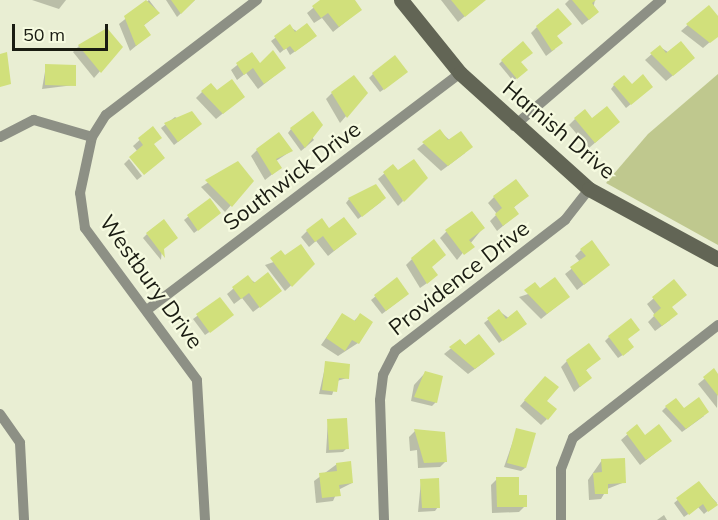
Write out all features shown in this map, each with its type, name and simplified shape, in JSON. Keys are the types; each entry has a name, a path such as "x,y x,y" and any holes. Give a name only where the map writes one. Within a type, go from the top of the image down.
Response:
{"street":[{"name":"Westbury Drive","path":"206,520 197,380 80,215 80,193 92,137 119,104 257,0"},
{"name":"Harnish Drive","path":"401,0 460,73 514,126 589,189 718,259"},
{"path":"514,126 661,0"},
{"name":"Southwick Drive","path":"147,309 460,73"},
{"path":"0,137 34,120 92,137"},
{"name":"Providence Drive","path":"384,520 380,400 383,375 395,351 565,220 589,189"},
{"path":"561,520 561,469 573,438 608,405 718,325"},
{"path":"0,414 20,443 24,520"}],"green space":[{"path":"718,74 718,245 606,183 648,134"}],"building":[{"path":"146,0 160,13 144,25 151,35 136,46 124,16"},
{"path":"171,0 195,0 181,14"},
{"path":"320,0 355,0 362,10 339,27 328,13 321,18 312,6"},
{"path":"451,0 486,0 465,17"},
{"path":"572,0 596,0 592,3 599,12 589,20"},
{"path":"709,5 718,16 718,37 710,43 686,24"},
{"path":"558,8 572,24 557,36 563,43 552,51 536,26"},
{"path":"307,23 317,36 295,52 290,46 284,50 274,36 290,24 295,32"},
{"path":"107,28 123,47 101,73 78,45"},
{"path":"523,41 533,53 521,62 528,70 517,79 501,60"},
{"path":"681,41 695,58 673,76 650,53 660,45 666,53"},
{"path":"273,50 286,68 264,84 253,68 244,75 236,63 252,52 260,63"},
{"path":"7,52 11,84 0,87 0,54"},
{"path":"395,55 408,72 384,90 372,73"},
{"path":"45,64 76,65 76,86 45,85"},
{"path":"643,74 653,87 631,105 613,84 624,75 632,84"},
{"path":"354,75 368,93 347,118 331,92"},
{"path":"232,79 245,97 223,114 201,91 211,83 217,90"},
{"path":"607,106 620,122 595,143 574,118 585,109 592,118"},
{"path":"192,111 202,124 178,142 164,123"},
{"path":"313,111 323,125 305,148 290,128"},
{"path":"153,126 162,138 154,144 165,158 144,175 129,157 143,145 138,138"},
{"path":"440,129 448,140 461,131 473,147 448,166 422,142"},
{"path":"279,132 293,151 276,159 282,168 272,175 256,149"},
{"path":"414,159 428,178 404,202 383,172 393,164 398,170"},
{"path":"238,161 254,181 232,207 205,180"},
{"path":"516,179 529,196 514,207 519,214 503,226 495,214 502,208 493,196"},
{"path":"376,184 386,198 362,217 348,198"},
{"path":"210,198 221,213 198,231 187,215"},
{"path":"472,211 485,228 469,240 475,247 464,255 445,230"},
{"path":"344,217 357,234 334,251 323,236 315,242 306,230 322,218 329,228"},
{"path":"164,219 178,238 164,249 165,258 146,233"},
{"path":"434,239 446,255 432,267 438,275 427,284 411,258"},
{"path":"592,240 610,265 584,285 570,267 586,256 580,249"},
{"path":"301,244 315,264 292,287 270,258 281,250 285,255"},
{"path":"268,272 282,291 260,308 249,293 241,299 232,287 248,275 254,283"},
{"path":"397,277 409,294 386,311 374,295"},
{"path":"555,277 570,297 547,314 524,290 535,282 540,288"},
{"path":"674,279 687,295 672,307 678,314 662,326 653,315 661,308 652,297"},
{"path":"220,297 234,315 210,333 196,314"},
{"path":"499,309 506,319 517,310 527,324 503,341 487,318"},
{"path":"342,313 355,321 360,313 373,322 359,344 352,340 345,351 326,338"},
{"path":"631,318 640,330 628,339 634,347 623,356 608,336"},
{"path":"479,334 495,354 475,369 449,347 460,339 465,345"},
{"path":"589,343 601,359 586,370 592,378 580,387 566,360"},
{"path":"325,361 350,364 349,379 339,378 337,392 322,390"},
{"path":"714,368 718,374 718,396 703,377"},
{"path":"425,371 443,376 437,403 414,397"},
{"path":"545,376 559,387 547,401 557,409 548,420 524,400"},
{"path":"699,397 709,412 686,429 665,406 676,398 684,408"},
{"path":"347,418 349,449 329,450 327,419"},
{"path":"637,424 645,435 659,424 672,441 646,460 626,433"},
{"path":"516,428 536,433 526,468 507,463"},
{"path":"414,429 445,432 447,462 424,463"},
{"path":"625,458 626,483 608,484 608,494 595,494 593,473 602,472 601,459"},
{"path":"351,461 353,483 339,485 341,496 322,498 319,473 337,471 336,463"},
{"path":"496,477 519,477 519,495 527,495 527,507 497,507"},
{"path":"439,478 440,508 422,508 420,479"},
{"path":"699,481 718,505 708,512 703,504 689,515 676,498"}]}
